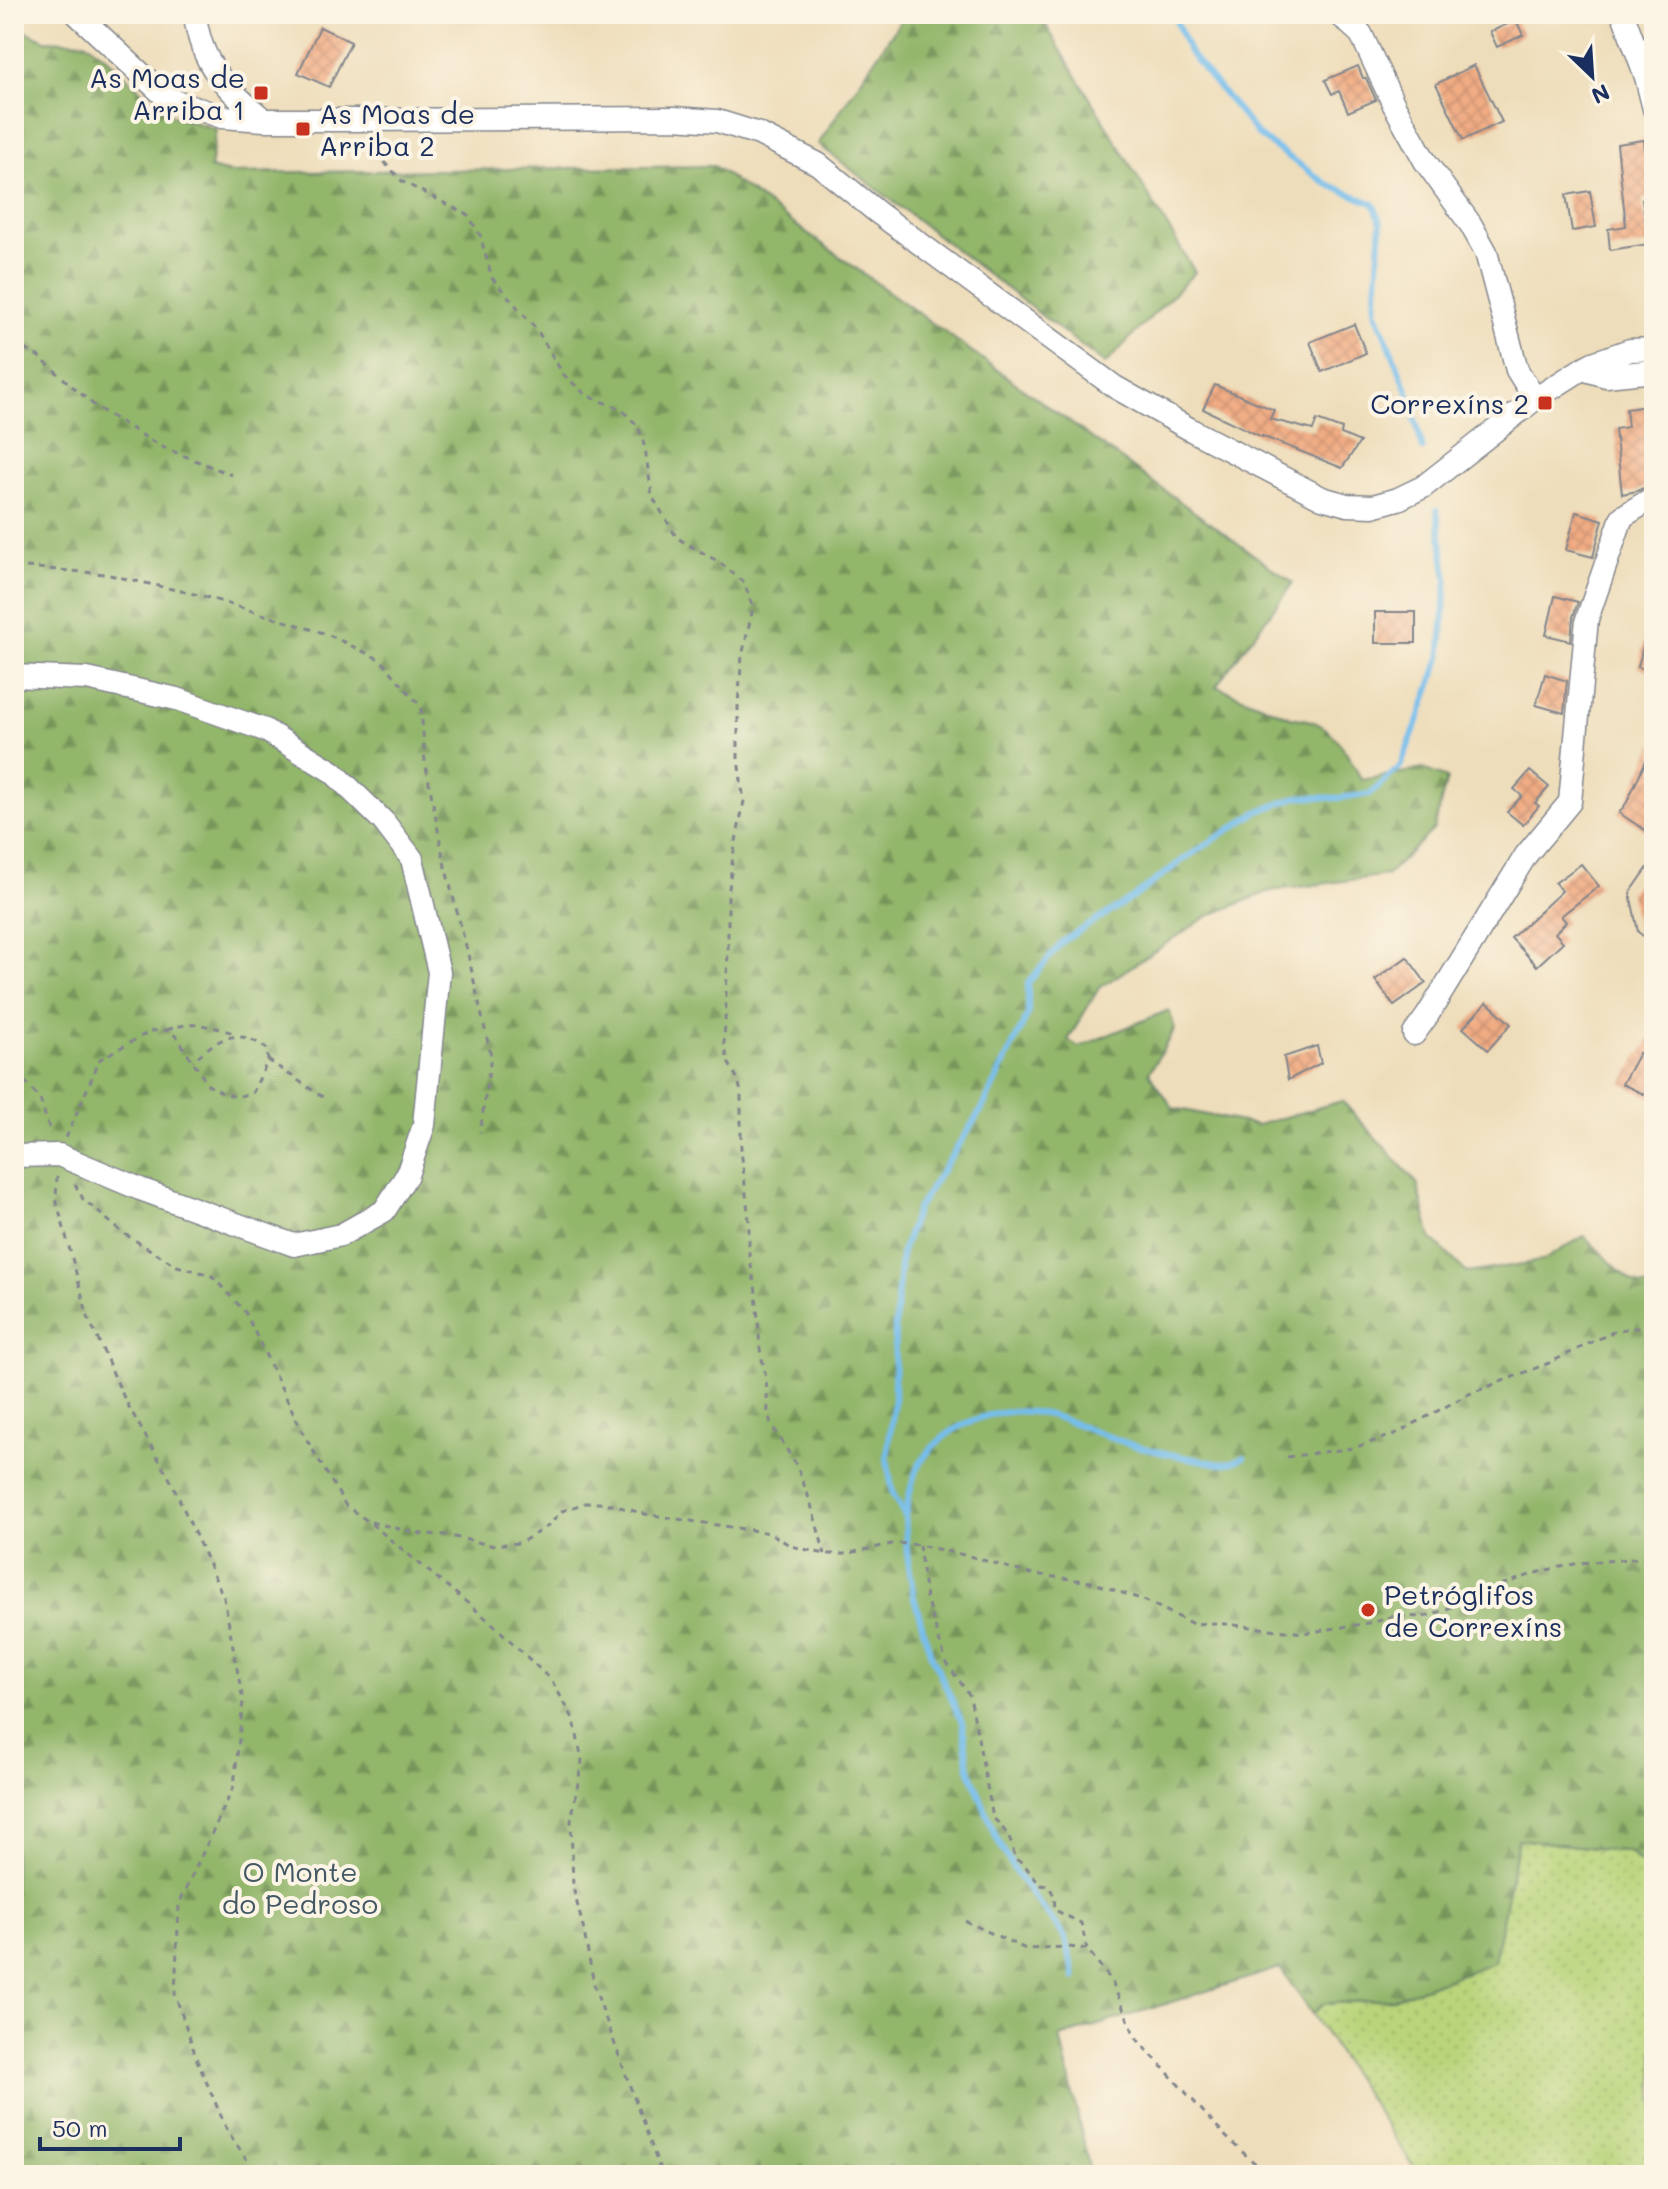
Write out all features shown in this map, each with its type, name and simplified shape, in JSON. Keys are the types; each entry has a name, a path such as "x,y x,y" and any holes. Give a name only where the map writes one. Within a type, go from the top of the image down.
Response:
{"street":[{"path":"77,14 167,98 222,117 264,120 674,118 717,121 759,134 818,164 926,249 1115,387 1322,498 1347,505 1373,506 1423,487 1535,399 1582,369 1630,350 1654,349"},
{"path":"195,14 207,61 219,80 264,120"},
{"path":"1339,14 1361,34 1394,105 1425,161 1471,225 1486,252 1517,370 1535,399"},
{"path":"1623,14 1654,109"},
{"path":"1582,369 1606,376 1645,372 1654,375"},
{"path":"1414,1034 1526,855 1570,802 1587,619 1622,517 1654,497"},
{"path":"14,676 87,679 177,699 265,730 333,772 384,822 412,859 439,972 424,1125 407,1175 384,1211 341,1235 294,1245 140,1189 59,1155 14,1156"}],"path":[{"path":"359,120 379,157 403,182 468,215 480,235 492,278 537,330 563,374 586,395 622,410 638,426 645,448 652,496 677,538 719,562 744,582 753,608 742,656 738,704 738,760 744,801 728,897 724,1044 741,1092 741,1149 749,1221 749,1255 756,1292 768,1412 771,1424 797,1466 825,1554"},
{"path":"14,344 38,356 96,407 160,446 232,475"},
{"path":"167,1030 177,1037 208,1085 237,1097 253,1092 268,1060 267,1049 255,1040 207,1025 181,1024 167,1030 151,1031 100,1059 59,1155 56,1199 88,1317 125,1400 171,1481 224,1598 243,1701 234,1786 179,1904 175,1994 197,2060 227,2130 257,2175"},
{"path":"193,1061 206,1049 238,1035"},
{"path":"268,1060 324,1098"},
{"path":"14,1079 22,1078 40,1099 59,1155 83,1199 123,1233 177,1266 211,1275 245,1312 304,1435 346,1506 493,1624 552,1681 574,1720 582,1761 571,1821 573,1887 595,1989 662,2175"},
{"path":"1287,1457 1339,1451 1393,1435 1469,1394 1549,1363 1615,1331 1641,1328 1654,1332"},
{"path":"369,1522 490,1545 520,1543 548,1526 562,1511 585,1503 606,1503 645,1514 770,1533 791,1546 825,1554 845,1554 897,1543 919,1545 1026,1573 1091,1582 1146,1601 1193,1624 1216,1623 1304,1633 1394,1616 1423,1617 1542,1571 1580,1563 1654,1557"},
{"path":"14,1524 14,1543"},
{"path":"919,1545 926,1598 946,1662 970,1696 993,1818 1001,1825 1014,1848 1014,1859 1022,1862 1040,1885 1049,1886 1054,1896 1055,1910 1081,1923 1087,1949 1111,1980 1136,2038 1230,2141 1268,2175"},
{"path":"965,1921 1026,1949 1087,1949"}],"green space":[{"path":"905,14 1039,14 1195,272 1105,364 818,144"},
{"name":"O Monte do Pedroso","path":"14,26 45,40 86,42 155,104 173,116 216,129 210,168 230,173 714,166 1293,583 1216,686 1328,730 1343,747 1362,780 1423,769 1447,778 1434,829 1387,875 1270,891 1208,916 1099,988 1068,1040 1079,1047 1169,1010 1175,1029 1149,1073 1173,1108 1257,1125 1342,1101 1417,1183 1431,1238 1467,1273 1542,1261 1584,1236 1629,1280 1640,1286 1654,1287 1654,1875 1629,1852 1518,1839 1494,1962 1393,1999 1323,2004 1312,2014 1280,1968 1060,2037 1091,2175 14,2175"},
{"path":"1518,1839 1629,1852 1654,1875 1654,2175 1419,2175 1312,2014 1323,2004 1393,1999 1493,1962"}],"building":[{"path":"1516,20 1523,35 1497,47 1490,32"},
{"path":"320,27 351,42 329,87 298,73"},
{"path":"1474,65 1502,122 1463,140 1436,84"},
{"path":"1358,66 1376,100 1348,112 1339,91 1332,94 1325,80"},
{"path":"1644,140 1647,169 1654,169 1654,198 1642,199 1649,244 1610,250 1608,229 1626,226 1617,144"},
{"path":"1590,191 1596,227 1572,231 1566,195"},
{"path":"1354,324 1366,353 1322,372 1310,342"},
{"path":"1215,385 1274,410 1270,419 1313,430 1317,420 1342,429 1341,434 1360,442 1342,468 1262,437 1203,409"},
{"path":"1647,406 1651,450 1654,451 1654,483 1622,494 1615,429 1628,427 1626,409"},
{"path":"1576,512 1603,520 1593,557 1566,550"},
{"path":"1555,596 1578,602 1571,641 1546,635"},
{"path":"1375,612 1416,612 1416,643 1375,643"},
{"path":"1648,625 1654,626 1654,672 1638,667"},
{"path":"1545,674 1567,681 1564,713 1536,705"},
{"path":"1654,743 1654,836 1619,813"},
{"path":"1530,771 1549,787 1535,803 1539,806 1523,825 1507,812 1522,796 1514,789"},
{"path":"1654,859 1654,944 1638,932 1630,893"},
{"path":"1581,864 1599,886 1561,916 1566,922 1555,933 1563,942 1537,966 1511,938 1562,891 1555,883"},
{"path":"1407,957 1426,983 1394,1006 1375,980"},
{"path":"1487,1002 1511,1024 1488,1050 1463,1028"},
{"path":"1654,1031 1654,1099 1622,1084"},
{"path":"1317,1046 1321,1063 1288,1080 1284,1057"}],"waterway":[{"path":"1173,14 1189,52 1259,136 1327,184 1374,204 1381,223 1375,310 1408,392 1423,449"},
{"path":"1075,1978 1064,1936 1017,1875 996,1837 969,1768 962,1722 930,1652 914,1598 905,1516 893,1494 887,1459 894,1399 895,1324 901,1255 917,1209 982,1109 1028,1014 1028,983 1063,941 1134,897 1184,859 1257,812 1297,797 1338,798 1370,794 1400,767 1440,658 1447,580 1437,510"},
{"path":"905,1516 915,1474 924,1457 937,1443 969,1422 1006,1412 1044,1414 1167,1454 1220,1464 1244,1457"}],"place":[{"name":"As Moas de Arriba 1","path":"261,93"},
{"name":"As Moas de Arriba 2","path":"303,129"},
{"name":"Correxíns 2","path":"1545,403"},
{"name":"Petróglifos de Correxíns","path":"1368,1610"}]}
